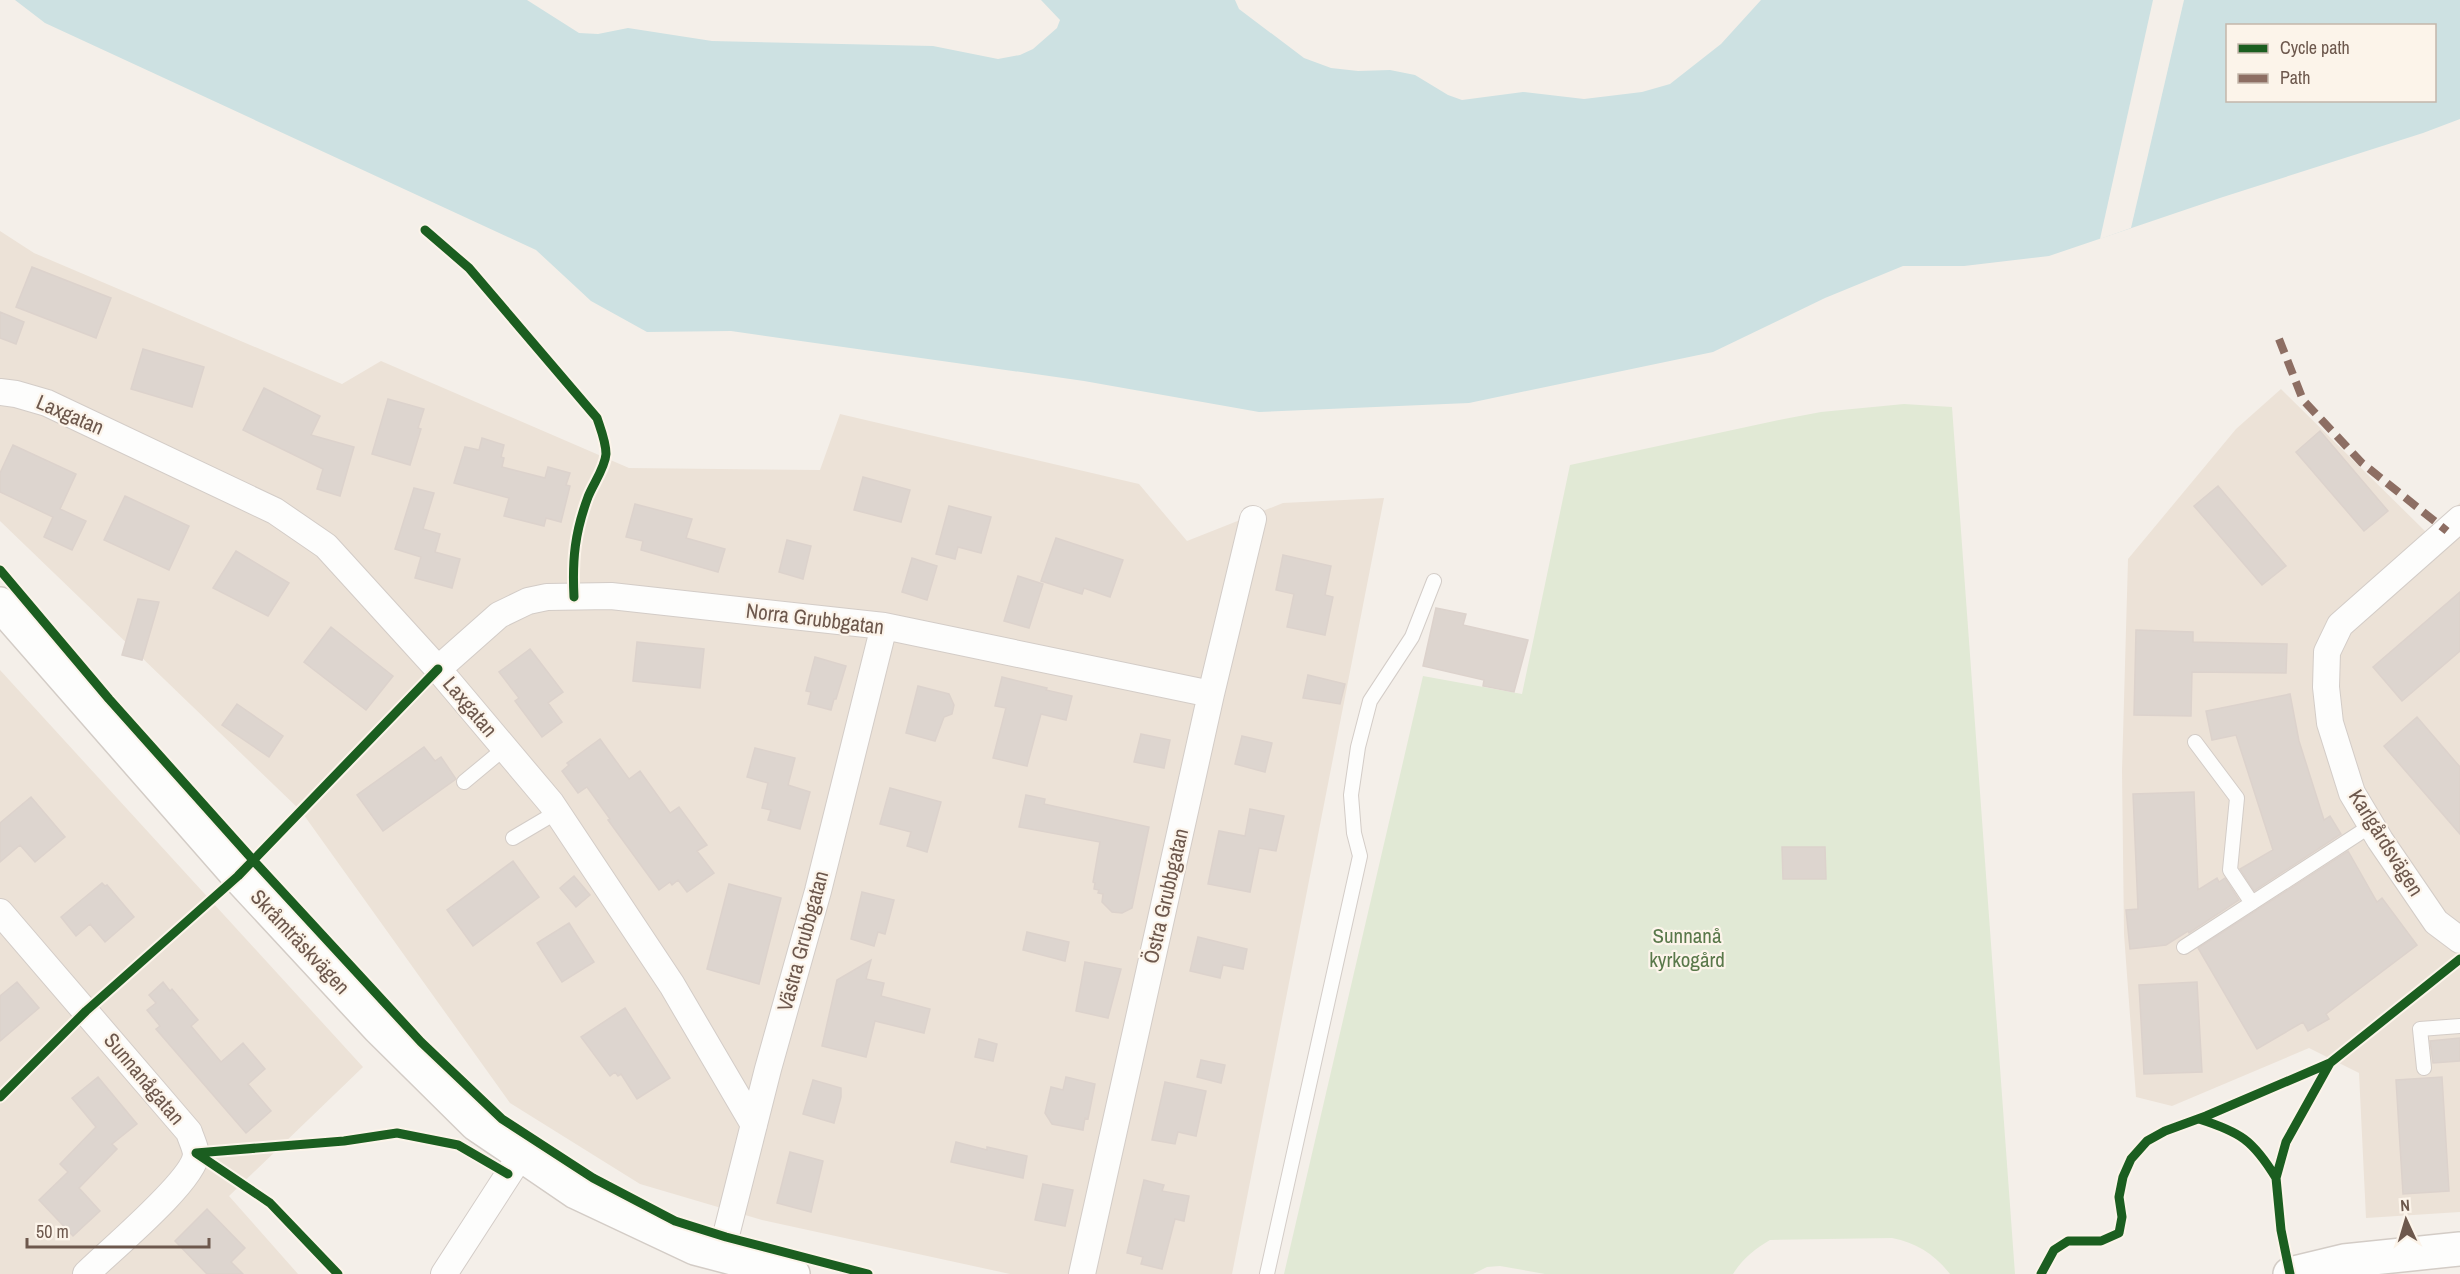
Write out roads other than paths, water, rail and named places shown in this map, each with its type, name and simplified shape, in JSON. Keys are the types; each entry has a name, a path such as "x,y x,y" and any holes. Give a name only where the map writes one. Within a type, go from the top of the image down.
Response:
{"main road":[{"name":"Skråmträskvägen","path":"0,604 238,876 380,1028 476,1124 576,1192 694,1248 793,1274"},
{"path":"2290,1274 2344,1262 2460,1249"}],"street":[{"name":"Laxgatan","path":"0,392 47,403 275,511 326,546 438,669 557,812 672,985 754,1125"},
{"name":"Östra Grubbgatan","path":"1082,1274 1210,694 1253,519"},
{"name":"Karlgårdsvägen","path":"2455,929 2436,922 2352,793 2330,723 2327,652 2340,625 2460,519"},
{"name":"Norra Grubbgatan","path":"438,669 499,615 528,601 547,597 611,596 884,626 1210,694"},
{"name":"Västra Grubbgatan","path":"721,1255 818,891 884,626"},
{"name":"Sunnanågatan","path":"0,912 189,1132 196,1153 192,1165 179,1185 86,1274"},
{"path":"444,1274 520,1155"}],"lane":[{"path":"1267,1274 1360,856 1354,833 1350,795 1358,747 1370,701 1412,637 1434,581"},
{"path":"2195,741 2237,798 2230,870 2252,903"},
{"path":"464,782 505,748"},
{"path":"513,838 557,812"},
{"path":"2184,947 2372,825"},
{"path":"2424,1068 2420,1029 2460,1026"}],"park label":[{"name":"Sunnanå kyrkogård","path":"1687,948"}]}
